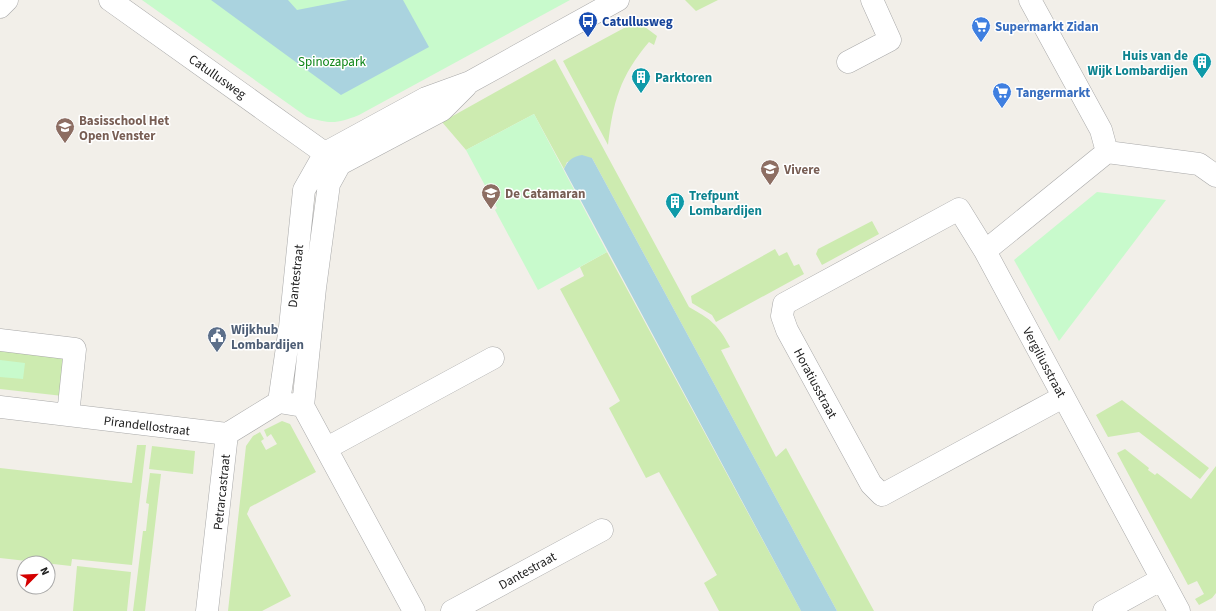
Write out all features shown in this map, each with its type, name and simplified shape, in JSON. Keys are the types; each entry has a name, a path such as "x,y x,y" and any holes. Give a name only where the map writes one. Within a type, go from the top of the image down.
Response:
{"street":[{"path":"0,7 7,0"},
{"name":"Catullusweg","path":"110,0 332,159"},
{"path":"332,159 442,110 470,82 618,0"},
{"path":"848,62 890,40 872,0"},
{"path":"1030,0 1101,130 1107,152"},
{"path":"985,251 1107,152 1199,164 1216,176"},
{"name":"Dantestraat","path":"279,402 290,327 304,190 332,159"},
{"name":"Dantestraat","path":"304,406 315,288 332,159"},
{"name":"Horatiusstraat","path":"985,251 959,209 784,304 782,316 787,330 871,484 882,494 1063,396"},
{"name":"Vergiliusstraat","path":"985,251 1179,611"},
{"path":"0,340 75,349 68,415"},
{"path":"327,448 493,358"},
{"path":"227,434 279,402 304,406 414,611"},
{"name":"Pirandellostraat","path":"0,407 227,434"},
{"name":"Petrarcastraat","path":"207,611 227,434"},
{"name":"Dantestraat","path":"452,611 602,530"},
{"path":"1104,611 1162,579"}],"green space":[{"name":"Spinozapark","path":"142,0 570,0 359,115 345,120 328,122 307,117"},
{"path":"685,0 718,0 696,11"},
{"path":"637,21 657,36 654,45 649,42 639,54 625,78 612,116 608,145 563,61"},
{"path":"555,59 689,307 713,323 726,339 730,347 721,350 776,457 786,448 874,611 837,611 592,158 567,162 564,169 534,114 466,150 442,122"},
{"path":"534,114 607,252 538,290 495,210 497,208 466,150"},
{"path":"1097,192 1166,200 1059,341 1014,260"},
{"path":"872,221 879,234 822,265 816,254 818,249"},
{"path":"775,249 779,256 787,252 794,266 799,264 804,274 716,322 712,315 692,303 691,296"},
{"path":"607,252 801,611 719,611 704,583 717,575 659,472 646,478 609,408 620,401 560,289 584,276 580,267"},
{"path":"0,346 55,352 66,361 63,396 0,389"},
{"path":"0,360 25,363 23,379 0,377"},
{"path":"1122,400 1209,468 1200,479 1139,432 1108,437 1096,415"},
{"path":"282,421 290,424 316,472 250,507 247,514 291,596 262,611 228,611 246,446 253,436 260,432 264,439 261,441 266,450 277,444 271,434 267,437 264,430"},
{"path":"137,445 146,445 132,565 72,559 71,566 56,564 56,555 16,555 16,560 0,558 0,468 132,483"},
{"path":"152,446 195,451 193,474 149,469"},
{"path":"1125,449 1149,468 1148,470 1155,475 1157,473 1191,499 1216,466 1216,593 1212,598 1199,605 1195,599 1204,594 1197,581 1188,585 1117,453"},
{"path":"150,473 161,474 145,611 133,611 143,531 146,531 149,504 146,503"},
{"path":"77,566 131,572 127,611 73,611"}],"water":[{"path":"211,0 288,0 297,10 348,0 403,0 429,47 341,95"},
{"path":"582,155 592,158 837,611 801,611 564,169 571,159"}],"place":[{"name":"Catullusweg","path":"588,38"},
{"name":"Supermarkt Zidan","path":"981,43"},
{"name":"Huis van de Wijk Lombardijen","path":"1202,79"},
{"name":"Parktoren","path":"641,94"},
{"name":"Tangermarkt","path":"1002,109"},
{"name":"Basisschool Het Open Venster","path":"65,144"},
{"name":"Vivere","path":"770,186"},
{"name":"De Catamaran","path":"491,210"},
{"name":"Trefpunt Lombardijen","path":"675,219"},
{"name":"Wijkhub Lombardijen","path":"217,353"}]}
